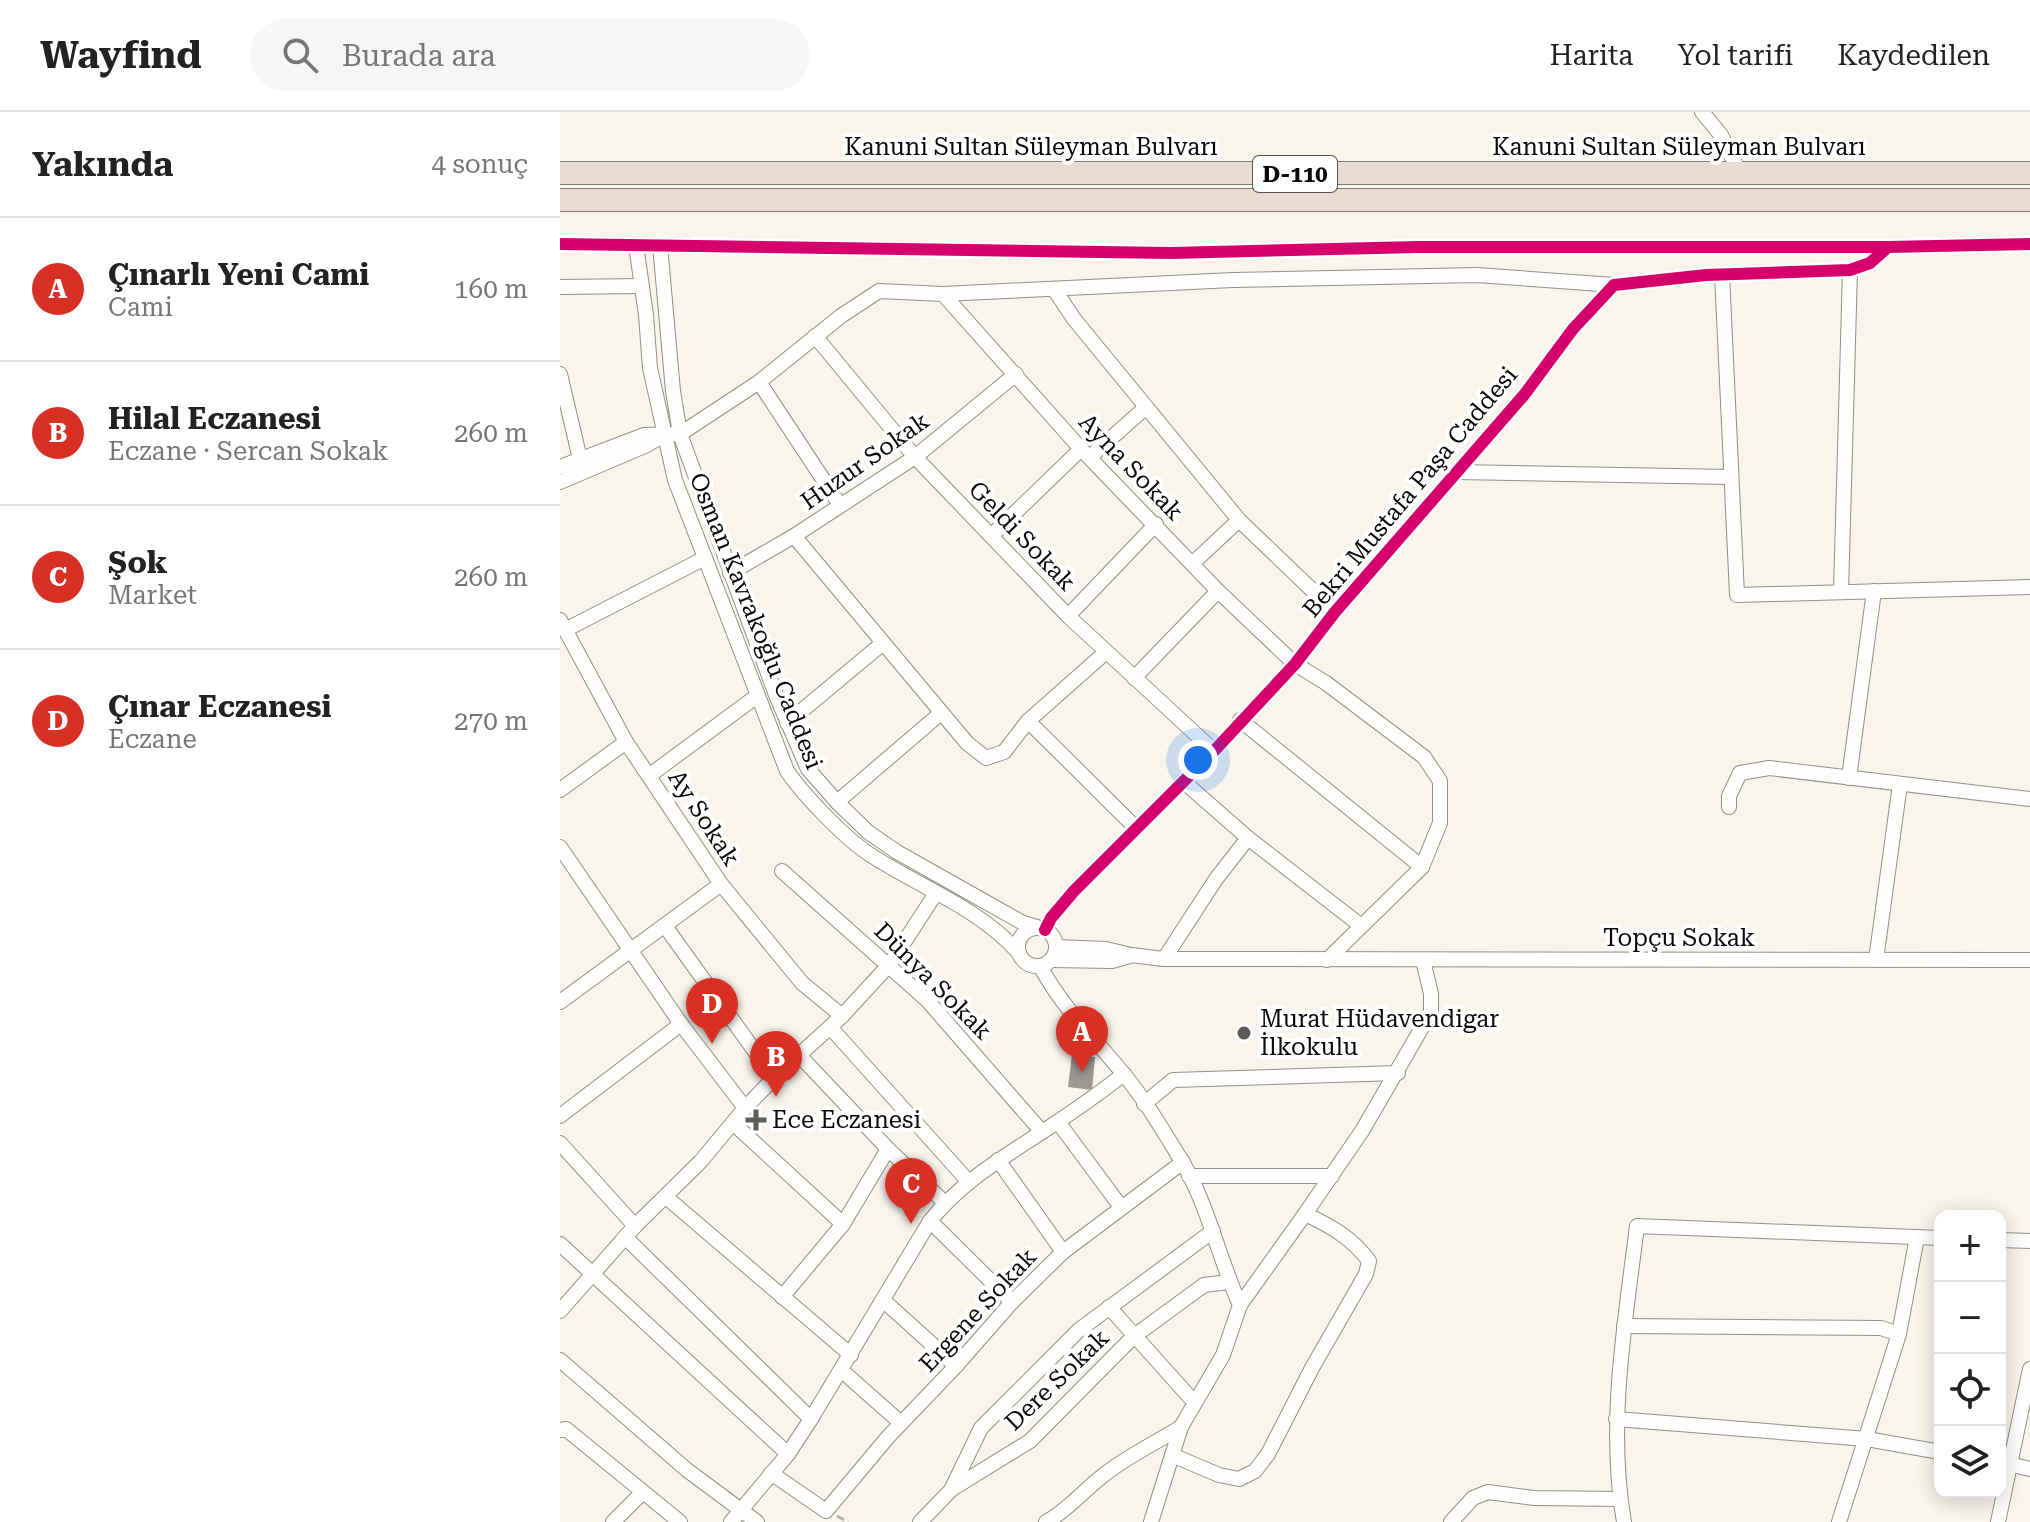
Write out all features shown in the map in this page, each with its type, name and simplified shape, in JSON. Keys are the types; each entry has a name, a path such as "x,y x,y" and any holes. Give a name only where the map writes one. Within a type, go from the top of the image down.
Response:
{"highway":[{"name":"Kanuni Sultan Süleyman Bulvarı","path":"560,173 2030,173"},
{"name":"D-110","path":"560,200 2030,200"}],"street":[{"path":"1702,112 1721,135 1740,173"},
{"path":"560,244 1171,253 1417,247 2030,244"},
{"name":"Osman Kavrakoğlu Caddesi","path":"636,245 650,368 675,480 787,771 798,788 867,853 970,912 1003,935 1027,964 1049,958"},
{"name":"Osman Kavrakoğlu Caddesi","path":"660,245 673,391 680,434 787,723 808,769 868,832 897,852 1053,937 1049,958 1056,995 1124,1074 1183,1162 1240,1305"},
{"path":"560,467 644,435 680,434 759,382 815,336 879,291 943,294 1233,280 1477,275 1614,285 1722,274 1850,270 1870,263 1888,247"},
{"path":"1841,592 1850,270"},
{"path":"1722,274 1737,595 2030,587"},
{"name":"Bekri Mustafa Paşa Caddesi","path":"1041,929 1074,891 1214,751 1295,664 1335,612 1524,395 1573,329 1614,285"},
{"path":"560,287 642,286"},
{"path":"1054,289 1145,408 1239,520 1335,612"},
{"name":"Ayna Sokak","path":"943,294 1085,453 1218,591 1295,664 1326,683 1424,757 1440,781 1440,823 1422,867"},
{"name":"Geldi Sokak","path":"815,336 915,457 1068,616 1214,751"},
{"path":"560,374 580,459"},
{"name":"Huzur Sokak","path":"730,573 794,536 915,457 1016,374"},
{"path":"759,382 840,505"},
{"path":"992,535 1085,453 1145,408"},
{"path":"560,482 664,435"},
{"path":"1456,472 1731,477"},
{"path":"1193,563 1239,520"},
{"path":"1068,616 1156,524"},
{"path":"794,536 941,713 967,743 986,758 1004,752 1028,721 1106,652"},
{"path":"562,625 705,558"},
{"path":"1134,678 1218,591"},
{"path":"1849,778 1874,591"},
{"name":"Ay Sokak","path":"562,625 626,742 721,884 802,983 842,1016"},
{"path":"787,723 883,643"},
{"path":"650,775 757,696"},
{"path":"837,802 941,713"},
{"path":"1240,720 1422,867 1327,960"},
{"path":"1028,721 1137,829"},
{"path":"560,790 626,742"},
{"path":"1729,807 1729,796 1740,773 1769,768 2030,799"},
{"path":"1183,781 1248,838 1360,925"},
{"path":"1876,960 1900,784"},
{"path":"1164,959 1216,879 1248,838"},
{"path":"560,847 681,1024 745,1108"},
{"name":"Dünya Sokak","path":"782,871 927,1000 1042,1132"},
{"path":"561,1001 721,884"},
{"path":"560,1311 630,1232 701,1161 745,1108 842,1016 890,964 936,893"},
{"path":"665,926 774,1078"},
{"path":"1018,952 1025,931 1041,929"},
{"name":"Topçu Sokak","path":"1049,958 1106,949 1164,959 2030,960"},
{"path":"1151,1522 1181,1427 1223,1355 1240,1305 1332,1176 1398,1073 1431,1012 1431,994 1423,960"},
{"path":"560,1116 681,1024"},
{"path":"830,1027 968,1181"},
{"path":"799,1055 888,1149 945,1203"},
{"path":"1144,1104 1173,1080 1398,1073"},
{"path":"735,1516 788,1454 930,1221 945,1203 968,1181 1124,1074"},
{"path":"1058,1122 1121,1207"},
{"path":"733,1123 843,1224"},
{"path":"560,1143 630,1232 811,1419"},
{"path":"782,1297 843,1224 888,1149"},
{"path":"998,1160 1063,1252"},
{"name":"Ergene Sokak","path":"771,1473 826,1511 901,1423 1012,1302 1063,1252 1183,1162"},
{"path":"1189,1176 1332,1176"},
{"path":"666,1197 851,1355"},
{"path":"1172,1455 1219,1475 1239,1479 1255,1471 1268,1454 1312,1368 1366,1274 1369,1261 1342,1233 1305,1214"},
{"path":"930,1221 1012,1302"},
{"path":"1624,1522 1616,1419 1637,1226 1934,1238"},
{"path":"952,1489 981,1428 1079,1330 1213,1231"},
{"path":"1839,1522 1899,1334 1917,1237"},
{"path":"2006,1240 2030,1241"},
{"path":"560,1244 788,1454"},
{"name":"Dere Sokak","path":"920,1522 952,1489 1030,1441 1133,1337 1204,1285 1229,1282"},
{"path":"884,1301 956,1366"},
{"path":"1109,1307 1194,1402"},
{"path":"1624,1326 1881,1328 1899,1334"},
{"path":"560,1360 735,1516 757,1522"},
{"path":"2030,1369 2006,1463 2030,1469"},
{"path":"841,1370 901,1423"},
{"path":"1616,1419 1867,1439 1934,1451"},
{"path":"1046,1522 1065,1512 1099,1478 1128,1457 1181,1427"},
{"path":"560,1430 566,1429 680,1522"},
{"path":"613,1522 643,1492"},
{"path":"1451,1522 1473,1498 1488,1492 1534,1498 1620,1499"},
{"path":"1998,1522 2001,1498"}],"building":[{"path":"1072,1054 1095,1057 1092,1090 1068,1087"}],"cycle path":[{"path":"560,244 1171,253 1417,247 2030,244"},
{"path":"1045,930 1074,891 1214,751 1295,664 1335,612 1524,395 1573,329 1614,285 1706,275 1850,270 1870,263 1888,247"}],"place":[{"name":"Murat Hüdavendigar İlkokulu","path":"1244,1033"},
{"name":"Çınar Eczanesi","path":"712,1044"},
{"name":"Çınarlı Yeni Cami","path":"1082,1072"},
{"name":"Hilal Eczanesi","path":"776,1097"},
{"name":"Ece Eczanesi","path":"756,1120"},
{"name":"Şok","path":"911,1224"}]}
